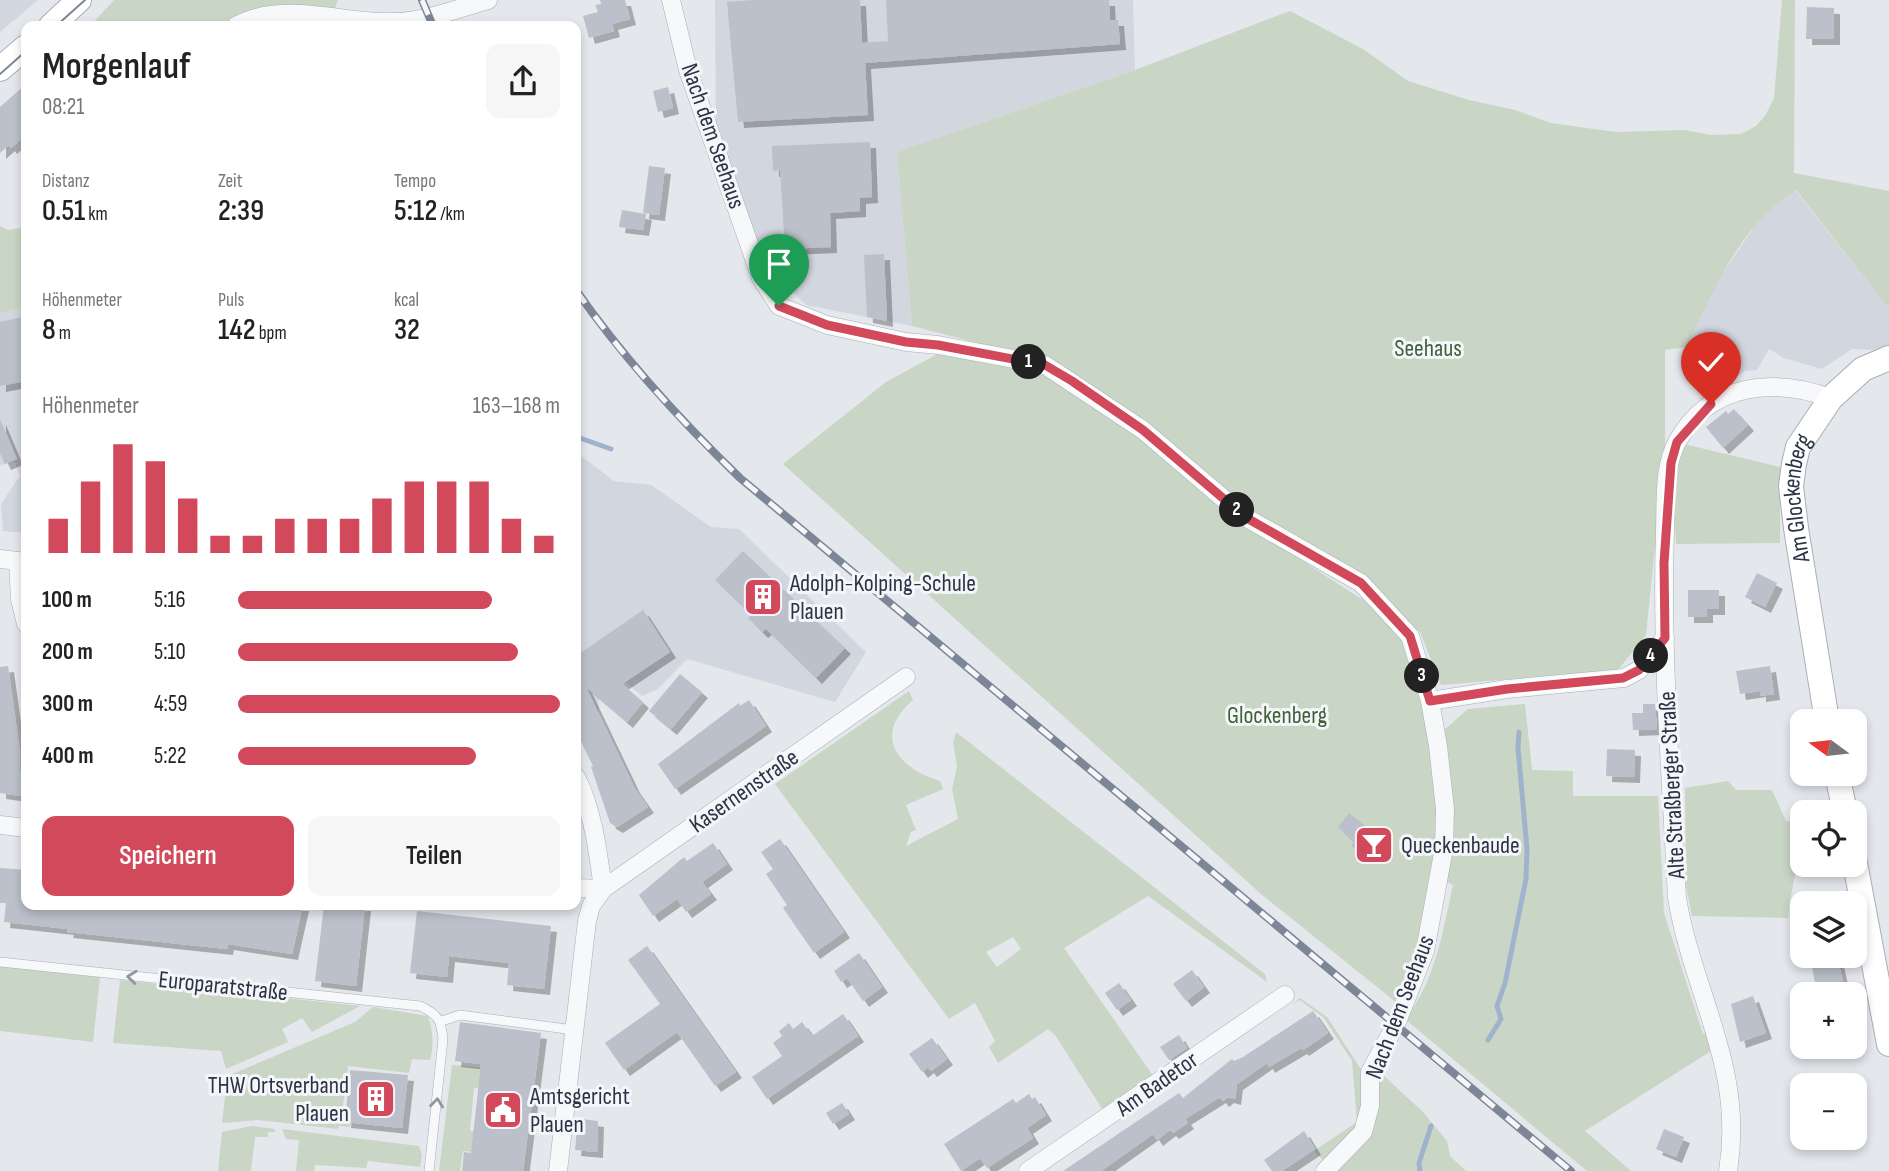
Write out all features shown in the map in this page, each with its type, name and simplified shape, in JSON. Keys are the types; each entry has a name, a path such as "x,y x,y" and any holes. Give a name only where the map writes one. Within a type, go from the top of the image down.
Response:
{"main road":[{"path":"59,21 79,0"},
{"path":"0,69 21,51"},
{"name":"Am Glockenberg","path":"1825,709 1791,486 1798,447 1831,398 1863,369 1889,358"},
{"path":"1858,877 1889,1044"}],"street":[{"path":"404,21 429,19 488,0"},
{"name":"Nach dem Seehaus","path":"671,0 688,70 761,278 779,306 827,325 853,331 1045,365 1143,430 1245,517 1361,583 1410,636 1430,701 1445,809 1444,848 1425,951 1396,1023 1370,1072 1370,1106 1363,1132 1325,1171"},
{"path":"244,21 297,13 381,21"},
{"name":"Alte Straßberger Straße","path":"1728,1171 1727,1068 1683,937 1677,898 1665,638 1667,483 1677,442 1711,404 1752,386 1801,388 1831,398"},
{"path":"15,561 21,603"},
{"path":"1430,701 1507,689 1623,678 1639,670 1665,638"},
{"name":"Kasernenstraße","path":"603,889 906,677"},
{"path":"558,1171 587,921 591,906 603,889 599,857 581,788"},
{"path":"0,825 21,827"},
{"path":"581,888 603,889"},
{"name":"Am Badetor","path":"1028,1171 1284,995"}],"lane":[{"name":"Europaratstraße","path":"0,962 420,1006 435,1013 442,1021"},
{"path":"429,1171 443,1039 442,1021 460,1015 574,1030"}],"shaded area":[{"path":"0,0 38,0 0,32"},
{"path":"715,0 1133,0 1135,70 897,152 912,326 806,305 769,270 716,133"},
{"path":"1795,190 1889,309 1889,345 1873,350 1852,349 1822,369 1784,358 1769,349 1757,370 1745,371 1730,381 1710,380 1689,364 1687,347 1717,282 1765,211"},
{"path":"21,308 21,533 3,531 1,504 20,476 15,462 0,465 0,313"},
{"path":"581,456 614,481 651,485 711,527 739,529 866,652 835,702 687,659 658,689 642,696 621,678 599,696 599,711 581,724"}],"green space":[{"path":"114,0 338,0 333,13 269,21 95,21"},
{"name":"Seehaus","path":"1782,0 1795,0 1794,173 1889,191 1889,309 1796,190 1777,204 1744,239 1718,281 1687,347 1665,350 1665,448 1646,635 1618,670 1441,685 1420,632 1381,597 1254,511 1063,365 912,326 897,152 1135,70 1290,11 1363,49 1408,81 1469,100 1515,110 1551,123 1616,132 1684,130 1711,135 1741,134 1756,126 1765,116 1774,98"},
{"path":"0,226 8,230 21,228 21,308 0,313"},
{"name":"Glockenberg","path":"943,351 1043,371 1134,430 1259,533 1374,607 1407,640 1434,758 1443,814 1411,976 1397,1003 1261,894 783,464 886,382"},
{"path":"1684,444 1780,467 1780,543 1676,544 1673,475"},
{"path":"909,691 913,700 894,726 892,738 895,749 912,768 940,781 943,789 906,805 916,830 911,832 906,846 958,819 952,789 957,766 953,742 956,732 1265,974 1267,982 1148,896 1064,948 1154,1077 1103,1110 1055,1035 1048,1029 998,1063 989,1047 995,1041 975,1003 949,1019 775,784","holes":["1013,937 1021,949 997,967 986,952"]},
{"path":"1525,704 1532,770 1573,771 1573,796 1658,796 1664,913 1703,1034 1709,1032 1711,1051 1585,1131 1631,1171 1587,1171 1405,1019 1424,989 1431,972 1453,885 1447,882 1445,870 1442,732 1468,709"},
{"path":"1728,781 1736,790 1772,790 1786,821 1790,821 1790,877 1794,877 1790,891 1788,918 1692,916 1686,886 1685,788"},
{"path":"0,966 100,977 93,1042 0,1031"},
{"path":"120,980 360,1006 312,1032 302,1018 282,1029 288,1042 226,1069 221,1051 113,1043"},
{"path":"1300,998 1327,1017 1366,1077 1361,1126 1324,1161 1314,1151 1357,1122 1352,1061 1324,1018 1300,1000 1292,1005"},
{"path":"373,1007 428,1016 432,1038 431,1055 430,1060 412,1059 409,1073 348,1066 341,1121 351,1123 350,1127 339,1126 338,1129 258,1120 222,1123 227,1080 230,1075 355,1022"},
{"path":"1379,1062 1384,1076 1423,1112 1447,1141 1450,1156 1466,1171 1328,1171 1358,1147"},
{"path":"452,1065 497,1069 494,1089 474,1088 470,1131 490,1133 487,1153 463,1151 460,1171 439,1171"},
{"path":"252,1126 275,1129 275,1132 268,1132 268,1137 255,1137 251,1171 218,1171 222,1132"},
{"path":"282,1129 419,1146 422,1155 420,1167 368,1161 366,1168 315,1165 314,1171 296,1171 299,1140 286,1139"}],"building":[{"path":"600,0 625,0 630,19 612,24 614,31 589,38 583,16 598,12 595,5 601,4"},
{"path":"860,0 862,43 888,41 886,0 1109,0 1110,20 1118,20 1120,44 865,63 868,115 738,122 727,2"},
{"path":"1807,7 1834,8 1834,39 1806,39"},
{"path":"668,87 673,108 658,112 653,91"},
{"path":"21,88 21,139 0,153 0,107"},
{"path":"870,142 872,197 860,198 860,211 830,213 831,247 785,249 780,170 773,171 772,146"},
{"path":"649,166 665,168 659,215 643,213"},
{"path":"622,210 646,214 643,230 619,227"},
{"path":"884,254 887,321 867,317 864,255"},
{"path":"21,317 21,382 0,386 0,322"},
{"path":"1734,409 1748,425 1723,448 1706,427 1726,411 1728,414"},
{"path":"0,419 17,459 5,464 0,453"},
{"name":"Adolph-Kolping-Schule Plauen","path":"743,551 845,648 816,678 766,629 762,632 748,618 752,615 715,580"},
{"path":"1757,573 1777,583 1765,607 1745,597"},
{"path":"1688,590 1719,590 1719,609 1707,609 1707,617 1688,617"},
{"path":"643,610 670,652 622,684 643,702 627,722 586,687 634,787 648,807 617,827 610,823 591,767 593,766 581,741 581,653"},
{"path":"8,666 19,745 21,796 0,793 0,667"},
{"path":"1770,666 1774,694 1760,696 1760,691 1740,694 1736,671"},
{"path":"680,674 702,692 671,729 649,711"},
{"path":"749,700 766,726 675,789 658,764 739,703 740,706"},
{"path":"1643,704 1655,704 1657,729 1633,730 1632,713 1643,713"},
{"path":"1607,749 1635,750 1634,777 1606,776"},
{"path":"1349,813 1385,841 1373,857 1368,853 1364,857 1351,846 1354,842 1338,827"},
{"path":"780,839 844,932 814,953 783,908 787,905 766,874 773,869 761,852"},
{"path":"713,843 727,864 702,882 711,894 686,912 677,899 653,916 639,895 684,857 687,861"},
{"path":"0,868 21,870 21,910 302,910 292,954 228,944 227,949 67,932 68,929 4,922 6,903 0,903"},
{"path":"323,910 364,910 356,986 315,981"},
{"path":"417,911 551,926 544,989 507,985 509,963 449,956 447,977 410,973"},
{"path":"647,946 736,1072 715,1086 677,1032 624,1070 605,1043 660,1004 628,960"},
{"path":"859,953 882,987 863,1001 847,978 841,982 834,971"},
{"path":"1812,968 1840,968 1843,982 1815,982"},
{"path":"1192,970 1204,987 1186,1001 1173,984"},
{"path":"1119,983 1131,1000 1117,1010 1105,993"},
{"path":"1753,996 1766,1033 1740,1042 1731,1004"},
{"path":"1313,1011 1328,1033 1303,1050 1301,1048 1269,1067 1267,1063 1237,1084 1235,1099 1228,1097 1223,1101 1220,1097 1185,1119 1188,1123 1173,1133 1170,1130 1157,1140 1153,1134 1101,1171 1063,1171 1179,1093 1183,1098 1232,1059 1234,1061 1243,1057"},
{"path":"843,1014 858,1036 767,1099 752,1077 782,1056 773,1043 782,1036 779,1031 789,1023 793,1029 802,1022 812,1036"},
{"name":"Amtsgericht Plauen","path":"460,1022 541,1033 523,1171 462,1171 464,1152 471,1153 481,1064 455,1061"},
{"path":"1179,1035 1187,1048 1169,1060 1160,1047"},
{"path":"932,1038 947,1059 931,1071 928,1067 922,1072 909,1054"},
{"name":"THW Ortsverband Plauen","path":"350,1070 408,1075 402,1128 345,1122"},
{"path":"1029,1094 1032,1099 1035,1097 1046,1115 1027,1128 1033,1138 987,1168 980,1158 961,1171 944,1144 1013,1099 1016,1103"},
{"path":"842,1103 849,1114 833,1124 826,1113"},
{"path":"582,1119 598,1121 597,1152 575,1150 577,1129 581,1130"},
{"path":"1664,1129 1684,1137 1676,1157 1656,1149"},
{"path":"1304,1131 1315,1149 1282,1171 1272,1171 1264,1160"}],"waterway":[{"path":"581,438 611,449"},
{"path":"1488,1040 1501,1019 1497,1006 1505,983 1526,879 1527,849 1519,732"},
{"path":"1420,1171 1419,1163 1431,1126"}],"tram line":[{"path":"62,21 85,0"},
{"path":"0,74 21,55"}],"railway":[{"path":"422,0 431,21"},
{"path":"581,297 653,388 740,478 1571,1171"}],"place":[{"name":"Adolph-Kolping-Schule Plauen","path":"763,597"},
{"name":"Queckenbaude","path":"1374,845"},
{"name":"THW Ortsverband Plauen","path":"376,1099"},
{"name":"Amtsgericht Plauen","path":"503,1110"}],"route":[{"path":"779,306 827,325 906,342 938,345 1045,365 1072,381 1143,430 1245,517 1361,583 1410,636 1430,701 1507,689 1623,678 1639,670 1665,638 1664,563 1667,483 1671,463 1677,442 1692,422 1711,404"}]}
